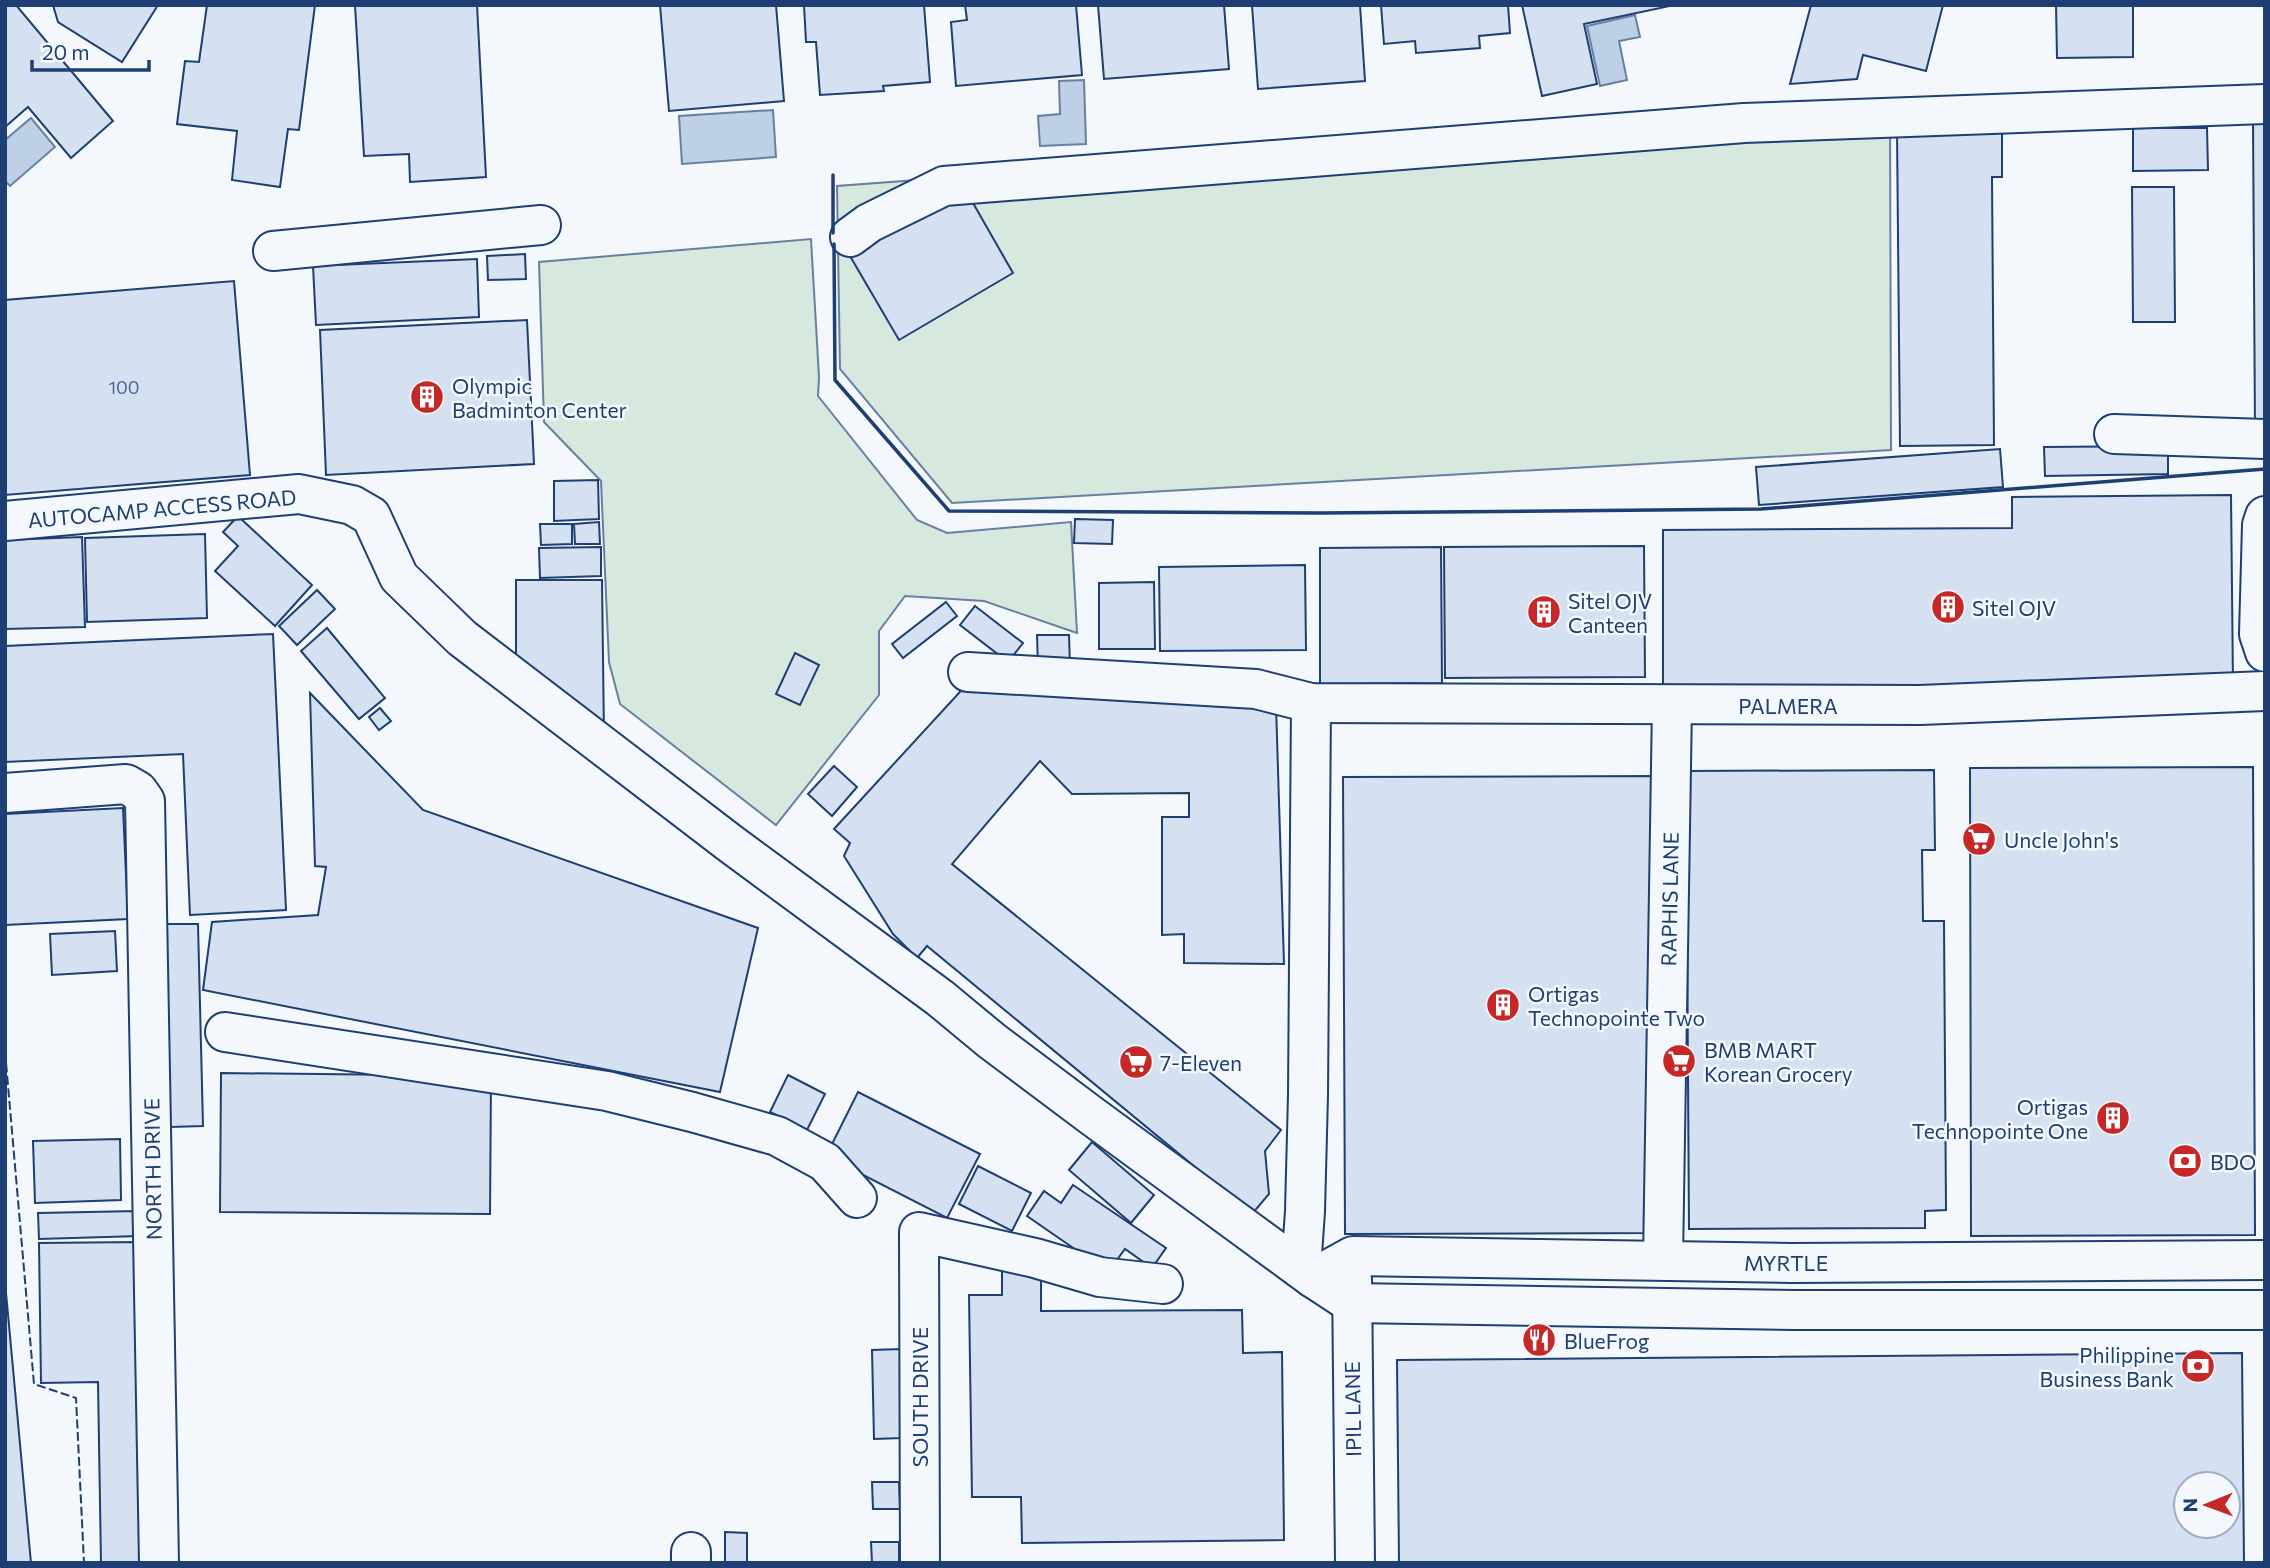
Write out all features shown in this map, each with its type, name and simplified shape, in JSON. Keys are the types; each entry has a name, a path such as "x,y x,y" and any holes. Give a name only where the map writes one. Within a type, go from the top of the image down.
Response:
{"lane":[{"path":"2034,111 2044,90 2064,85 2265,84"},
{"path":"850,237 869,223 944,186 1744,123 2265,104"},
{"path":"273,251 541,225"},
{"path":"2114,434 2265,439"},
{"name":"AUTOCAMP ACCESS ROAD","path":"5,521 299,494 352,505 371,516 399,578 462,638 731,844 940,998 992,1041 1307,1274 1351,1303"},
{"path":"2265,516 2262,526 2259,634 2265,652"},
{"name":"PALMERA","path":"968,672 1256,689 1311,704 1920,705 2265,691"},
{"path":"1307,1274 1305,1211 1311,704"},
{"name":"RAPHIS LANE","path":"1663,1260 1672,705"},
{"name":"NORTH DRIVE","path":"5,793 126,784 138,791 145,801 159,1563"},
{"path":"225,1032 607,1091 692,1112 777,1136 825,1162 857,1198"},
{"name":"SOUTH DRIVE","path":"920,1563 919,1232 1035,1258 1100,1277 1163,1284"},
{"name":"MYRTLE","path":"1307,1274 1353,1256 1805,1263 2265,1260"},
{"name":"IPIL LANE","path":"1353,1256 1351,1303 1355,1563"},
{"path":"1351,1303 1795,1310 2265,1310"}],"shaded area":[{"path":"1890,108 1891,450 952,503 840,369 837,186"},
{"path":"811,239 818,396 917,520 947,533 1071,522 1077,633 984,601 905,596 879,631 879,695 776,825 620,704 609,662 601,481 544,422 539,262"}],"water":[{"path":"1635,15 1640,37 1619,41 1627,80 1600,86 1587,26"},
{"path":"1084,80 1086,144 1040,146 1038,116 1060,114 1059,81"},
{"path":"773,110 776,157 682,164 679,116"},
{"path":"31,118 55,147 10,186 5,181 5,140"}],"building":[{"path":"5,5 16,5 113,121 71,158 28,107 5,127"},
{"path":"53,5 158,5 122,62 58,22"},
{"path":"207,5 315,5 299,130 288,129 280,187 232,180 237,131 177,124 185,61 199,62"},
{"path":"355,5 477,5 486,177 410,182 409,154 364,156"},
{"path":"660,5 776,5 784,101 669,111"},
{"path":"804,5 924,5 930,82 883,86 884,91 820,95 816,42 806,42"},
{"path":"965,5 1076,5 1082,75 956,86 951,22 967,20"},
{"path":"1098,5 1224,5 1229,69 1104,79"},
{"path":"1252,5 1360,5 1365,81 1258,89"},
{"path":"1381,5 1508,5 1510,33 1479,36 1480,48 1416,53 1415,41 1384,44"},
{"path":"1522,5 1670,6 1584,24 1597,84 1542,96"},
{"path":"1811,5 1943,5 1926,71 1863,55 1857,79 1790,84"},
{"path":"2056,5 2133,5 2133,57 2057,58"},
{"path":"2253,121 2265,121 2265,431 2255,431"},
{"path":"2002,128 2002,177 1992,177 1994,445 1900,446 1897,129"},
{"path":"2133,128 2207,128 2208,170 2133,171"},
{"path":"2132,187 2174,187 2175,322 2133,322"},
{"path":"965,189 1013,273 899,340 850,256"},
{"path":"525,254 526,279 488,280 487,256"},
{"path":"477,259 479,317 316,325 313,266"},
{"path":"234,281 250,475 5,495 5,300"},
{"name":"Olympic Badminton Center","path":"527,320 534,464 326,475 320,330"},
{"path":"2168,446 2168,474 2045,476 2044,447"},
{"path":"2000,449 2003,487 1759,505 1756,467"},
{"path":"598,480 599,519 554,521 554,481"},
{"name":"Sitel OJV","path":"2231,495 2233,683 1663,687 1663,530 2012,528 2012,497"},
{"path":"238,516 312,585 275,626 215,571 238,546 223,532"},
{"path":"1075,519 1113,520 1112,544 1074,543"},
{"path":"599,522 600,544 575,544 574,524"},
{"path":"540,524 572,524 572,544 541,545"},
{"path":"205,534 207,618 87,622 85,538"},
{"path":"82,537 85,627 5,629 5,540"},
{"name":"Sitel OJV Canteen","path":"1644,546 1645,677 1445,678 1444,547"},
{"path":"601,547 601,576 540,578 539,548"},
{"path":"1441,547 1442,683 1320,684 1320,548"},
{"path":"1305,565 1306,650 1160,651 1159,567"},
{"path":"516,580 602,580 604,736 516,667"},
{"path":"1154,582 1155,649 1099,649 1099,583"},
{"path":"317,590 335,609 297,645 279,626"},
{"path":"946,602 957,616 903,658 892,644"},
{"path":"975,606 1023,643 1008,662 960,625"},
{"path":"327,628 385,698 359,719 301,651"},
{"path":"273,634 286,910 190,915 183,754 5,762 5,646"},
{"path":"1037,635 1069,635 1070,667 1038,667"},
{"path":"795,653 819,665 800,705 776,694"},
{"path":"969,682 1276,705 1284,964 1184,963 1184,934 1162,935 1162,817 1189,817 1189,793 1072,794 1040,761 952,864 1281,1130 1265,1151 1269,1194 1252,1214 927,946 917,958 893,934 844,856 850,843 834,829"},
{"path":"310,693 423,810 758,928 720,1092 203,990 212,922 318,915 326,867 315,866"},
{"path":"380,708 391,721 379,730 369,717"},
{"path":"834,766 857,787 832,816 808,794"},
{"name":"Ortigas Technopointe One","path":"2253,767 2255,1235 1971,1236 1970,768"},
{"path":"1934,770 1935,850 1922,850 1923,921 1944,921 1946,1210 1925,1211 1925,1228 1689,1229 1686,771"},
{"name":"Ortigas Technopointe Two","path":"1661,776 1663,1233 1345,1234 1343,777"},
{"path":"123,808 128,919 5,925 5,814"},
{"path":"164,924 198,924 203,1126 170,1127"},
{"path":"115,931 117,971 52,975 50,934"},
{"path":"221,1073 491,1076 490,1214 220,1212"},
{"path":"788,1075 825,1094 807,1130 770,1112"},
{"path":"858,1092 980,1154 947,1218 826,1156"},
{"path":"120,1139 121,1200 35,1203 33,1141"},
{"path":"1092,1142 1154,1195 1131,1223 1069,1170"},
{"path":"978,1166 1031,1193 1012,1231 959,1204"},
{"path":"1073,1185 1166,1248 1152,1268 1125,1249 1108,1272 1027,1216 1044,1191 1061,1203"},
{"path":"138,1211 139,1236 39,1239 38,1213"},
{"path":"138,1242 143,1563 101,1563 98,1382 41,1383 39,1243"},
{"path":"1002,1271 1041,1271 1041,1311 1242,1310 1243,1353 1282,1352 1284,1540 1022,1543 1021,1497 972,1497 969,1295 1002,1295"},
{"path":"5,1282 31,1563 5,1563"},
{"path":"901,1349 902,1438 874,1439 872,1350"},
{"path":"2242,1353 2244,1563 1399,1563 1397,1360"},
{"path":"872,1482 899,1482 900,1509 873,1509"},
{"path":"725,1532 747,1533 747,1563 725,1563"},
{"path":"871,1542 899,1542 899,1563 872,1563"}],"fence":[{"path":"5,1051 34,1384 76,1398 84,1563"}],"wall":[{"path":"833,175 833,233"},
{"path":"834,244 835,380 949,511 1321,513 1761,509 2265,469"}],"place":[{"name":"Olympic Badminton Center","path":"427,397"},
{"name":"Sitel OJV","path":"1948,607"},
{"name":"Sitel OJV Canteen","path":"1544,612"},
{"name":"Uncle John's","path":"1979,839"},
{"name":"Ortigas Technopointe Two","path":"1503,1005"},
{"name":"BMB MART Korean Grocery","path":"1679,1061"},
{"name":"7-Eleven","path":"1136,1062"},
{"name":"Ortigas Technopointe One","path":"2113,1118"},
{"name":"BDO","path":"2185,1161"},
{"name":"BlueFrog","path":"1539,1340"},
{"name":"Philippine Business Bank","path":"2198,1366"}]}
